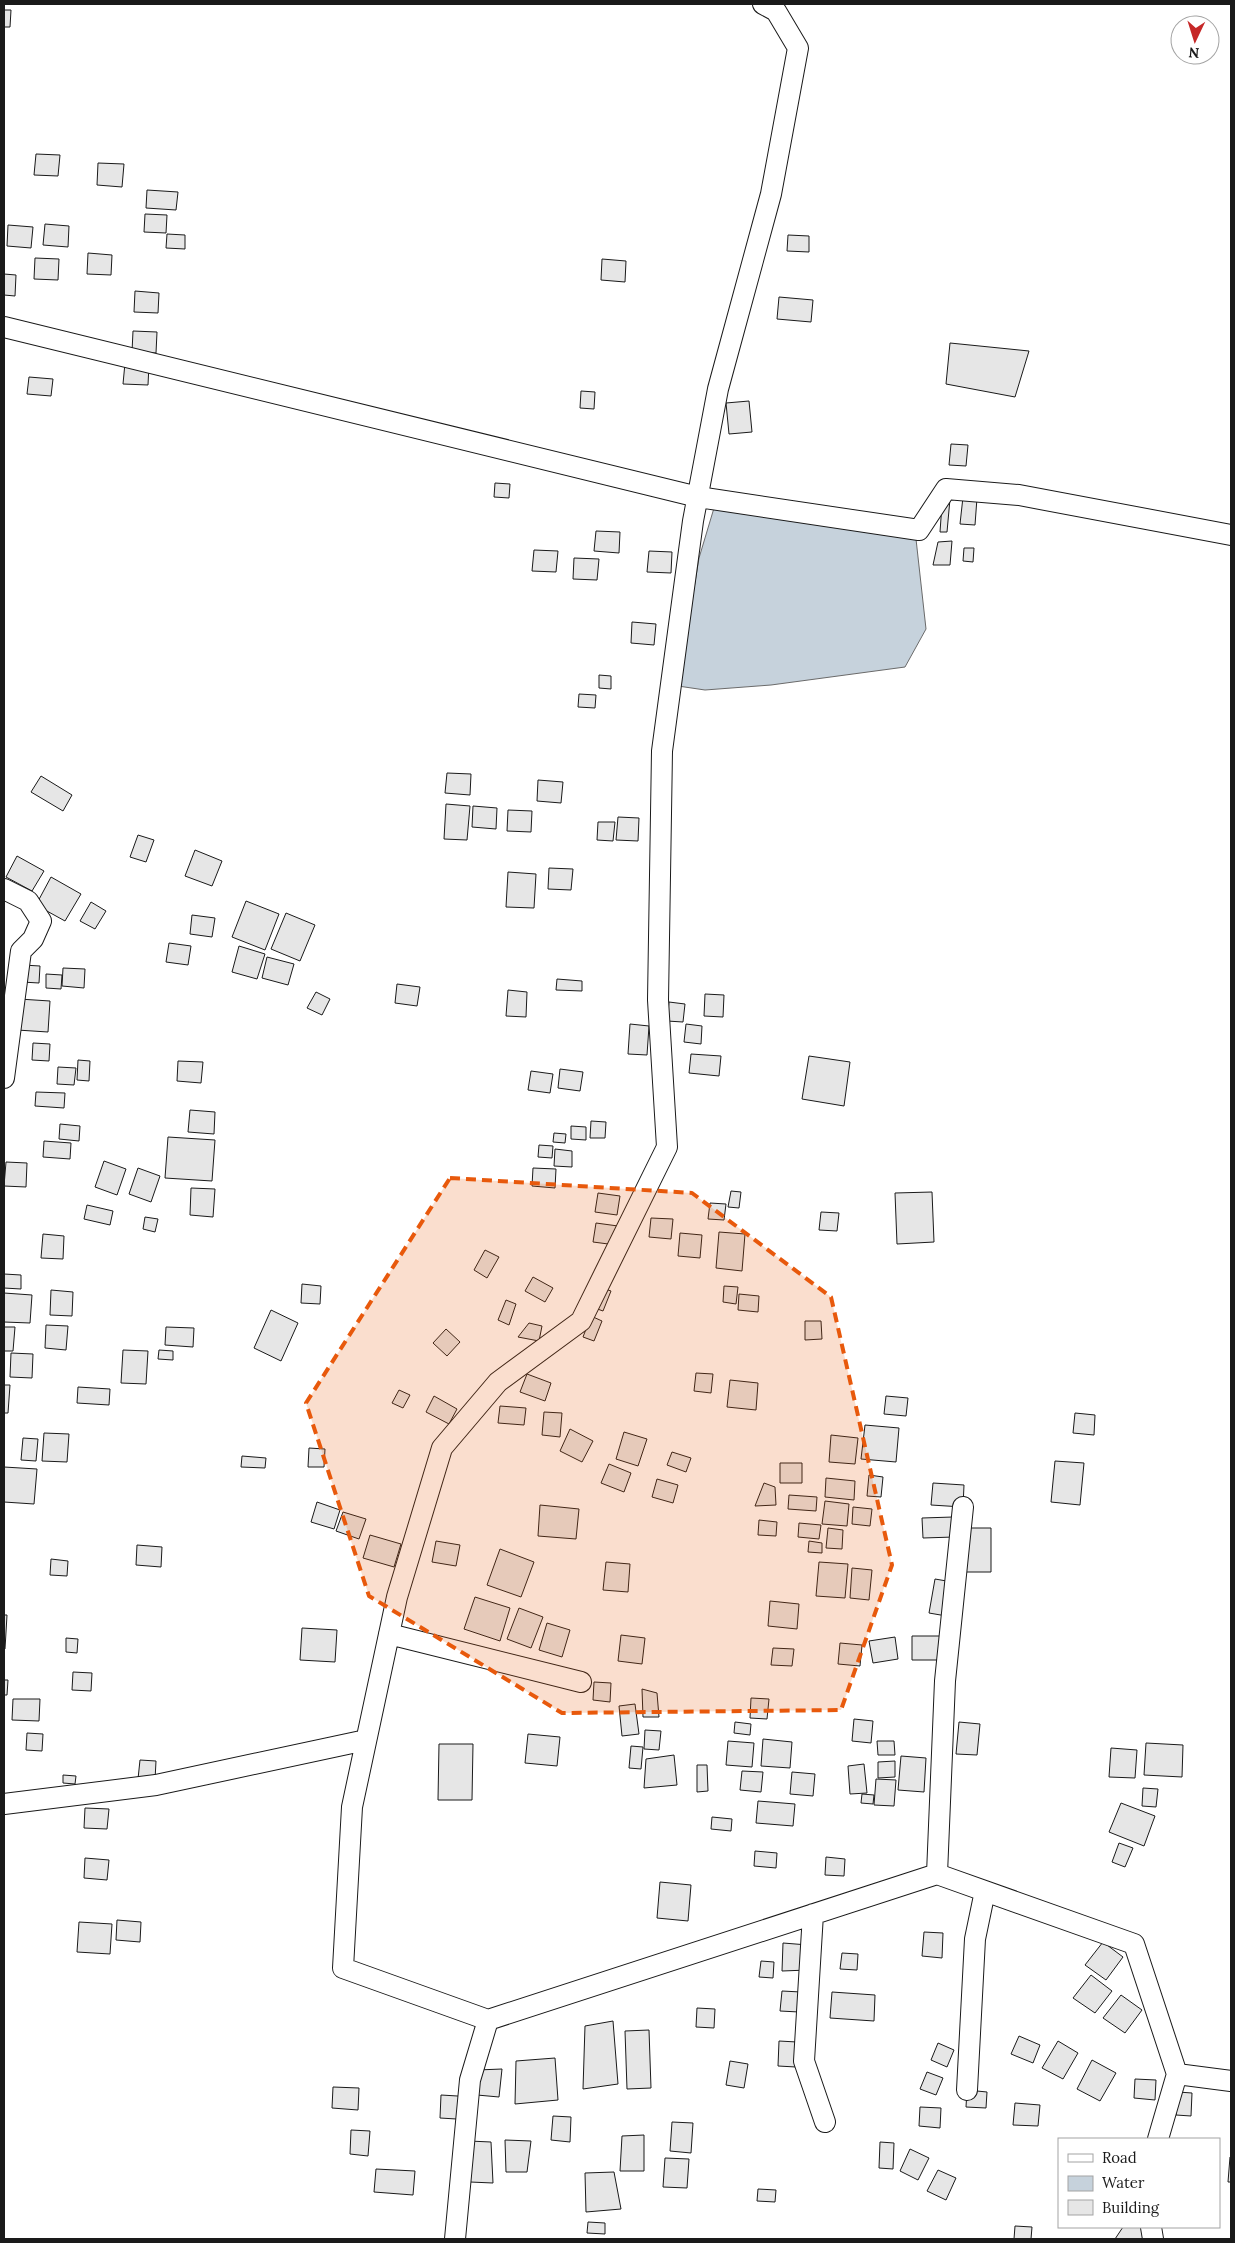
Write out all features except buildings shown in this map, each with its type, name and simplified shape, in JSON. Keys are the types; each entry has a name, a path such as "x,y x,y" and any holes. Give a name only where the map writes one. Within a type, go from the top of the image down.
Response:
{"street":[{"path":"763,4 776,11 798,48 772,194 718,389 698,497 662,751 658,1000 667,1147 581,1321 498,1382 442,1448 397,1597 352,1807 343,1968 488,2020 937,1874 1134,1944 1177,2074 1158,2138"},
{"path":"4,327 698,497 919,530 946,489 1018,495 1231,534"},
{"path":"4,889 28,901 41,921 33,939 21,950 4,1078"},
{"path":"937,1874 945,1681 963,1507"},
{"path":"389,1634 582,1682"},
{"path":"4,1804 156,1785 366,1740"},
{"path":"967,2090 976,1939 985,1891"},
{"path":"813,1914 804,2061 825,2122"},
{"path":"455,2239 470,2080 488,2020"},
{"path":"1177,2074 1231,2081"}],"highlighted area":[{"path":"450,1178 692,1193 831,1297 892,1565 841,1710 562,1713 369,1596 306,1403"}],"water":[{"path":"714,508 916,539 926,629 905,667 771,685 705,690 678,686 699,558"}]}
